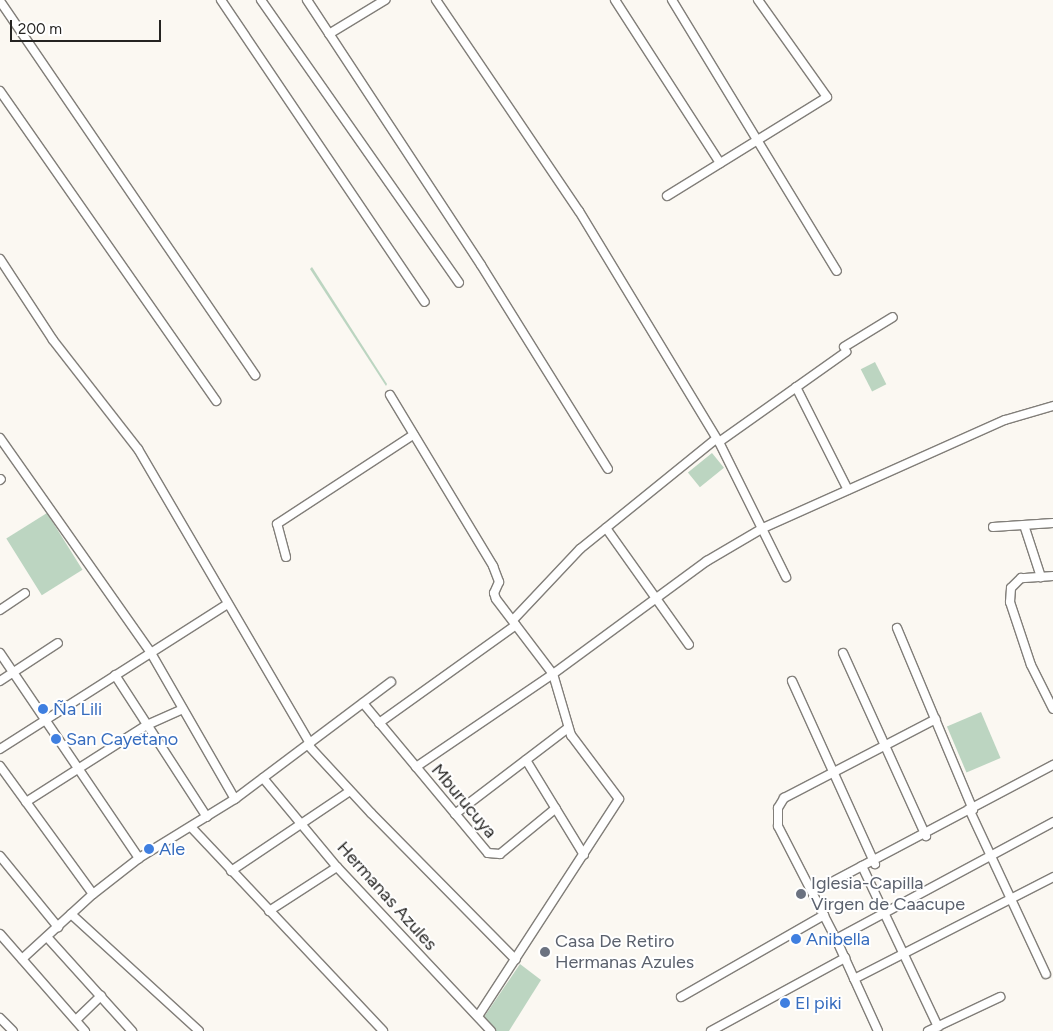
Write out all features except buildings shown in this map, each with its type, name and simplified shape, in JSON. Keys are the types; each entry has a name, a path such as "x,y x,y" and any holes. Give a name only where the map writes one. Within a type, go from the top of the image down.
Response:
{"street":[{"path":"221,0 425,302"},
{"path":"261,0 459,283"},
{"path":"307,0 481,265 608,469"},
{"path":"329,34 384,0"},
{"path":"436,0 562,184 717,441 763,528 786,577"},
{"path":"615,0 720,163"},
{"path":"672,0 837,271"},
{"path":"667,196 827,97 758,0"},
{"path":"0,1 255,375"},
{"path":"0,92 216,401"},
{"path":"0,259 3,268 53,340 138,448 309,744 350,791 516,960"},
{"path":"379,723 514,623 580,549 606,528 717,441 796,388 845,349 893,317"},
{"path":"796,388 848,490"},
{"path":"390,394 493,566 499,582 495,594 514,623 553,674 568,728 619,799 478,1016"},
{"path":"416,767 553,674 707,561 763,528 1005,420 1053,406"},
{"path":"286,557 277,524 413,435"},
{"path":"0,438 151,653 235,799"},
{"path":"993,527 1053,523"},
{"path":"1024,525 1041,576"},
{"path":"606,528 689,645"},
{"path":"1053,576 1026,576 1016,581 1011,588 1010,602 1031,665 1053,709"},
{"path":"0,610 25,593"},
{"path":"0,749 228,604"},
{"path":"897,628 936,718 971,810 1046,974"},
{"path":"0,681 58,643"},
{"path":"0,653 139,858"},
{"path":"843,653 926,835"},
{"path":"115,675 207,817"},
{"path":"792,681 835,772 869,863 884,913 938,1027"},
{"path":"22,959 93,894 139,858 235,799 391,682"},
{"name":"Mburucuya","path":"363,703 485,851 494,856 556,808"},
{"path":"26,802 147,725 183,709"},
{"path":"878,1031 836,939 778,826 778,808 784,798 936,718"},
{"path":"455,814 568,728"},
{"path":"526,760 584,854"},
{"path":"813,892 926,835 1053,765"},
{"path":"0,766 93,894"},
{"path":"971,810 1053,770"},
{"name":"Hermanas Azules","path":"263,778 337,867 491,1031"},
{"path":"231,871 303,825 350,791"},
{"path":"836,939 1053,822"},
{"path":"190,827 383,1031"},
{"path":"0,856 58,927"},
{"path":"269,911 337,867"},
{"path":"854,979 1053,878"},
{"path":"71,914 200,1031"},
{"path":"681,997 824,915"},
{"path":"0,934 84,1030"},
{"path":"47,937 132,1031"},
{"path":"710,1031 845,958"},
{"path":"76,1020 101,996"},
{"path":"928,1031 1000,997"},
{"path":"0,1018 13,1031"}],"green space":[{"path":"312,267 387,384 386,386 310,269"},
{"path":"875,362 886,384 872,392 861,369"},
{"path":"712,453 724,468 700,487 688,473"},
{"path":"47,513 83,570 42,595 6,538"},
{"path":"981,712 1001,758 966,772 947,726"},
{"path":"520,964 541,980 509,1031 496,1031 484,1017"}],"place":[{"name":"Ña Lili","path":"43,709"},
{"name":"San Cayetano","path":"56,739"},
{"name":"Ale","path":"149,849"},
{"name":"Iglesia-Capilla Virgen de Caacupe","path":"801,894"},
{"name":"Anibella","path":"796,939"},
{"name":"Casa De Retiro Hermanas Azules","path":"545,952"},
{"name":"El piki","path":"785,1003"}]}
